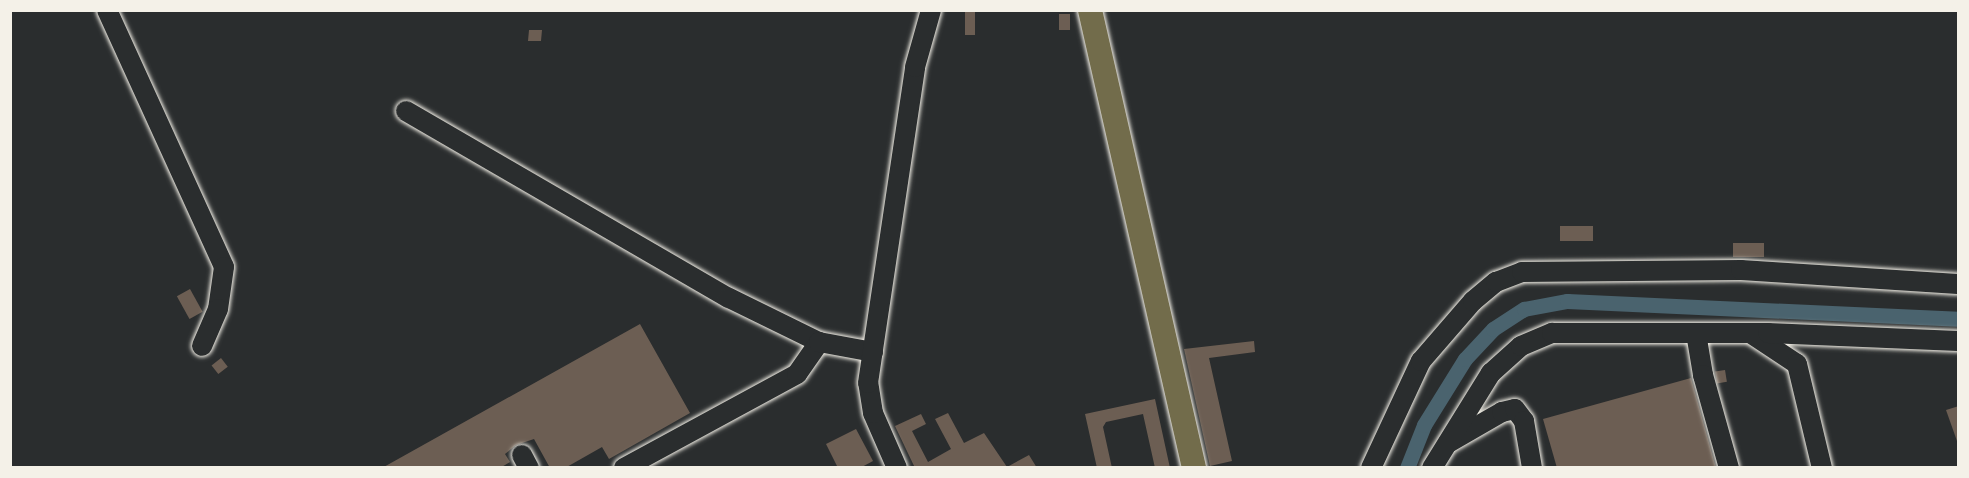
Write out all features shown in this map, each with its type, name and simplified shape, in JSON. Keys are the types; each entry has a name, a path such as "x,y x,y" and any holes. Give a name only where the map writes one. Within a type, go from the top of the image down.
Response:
{"main road":[{"path":"1090,10 1194,468"}],"lane":[{"path":"106,10 224,267 218,309 202,346"},
{"path":"897,468 873,413 868,383 915,67 931,10"},
{"path":"406,111 729,298 819,342 873,352"},
{"path":"1371,468 1421,361 1473,301 1496,282 1522,272 1741,270 1959,284"},
{"path":"1432,468 1491,373 1521,346 1552,333 1750,333 1959,341"},
{"path":"1696,333 1703,375 1729,468"},
{"path":"1750,333 1797,364 1822,468"},
{"path":"624,468 797,374 819,342"},
{"path":"1447,444 1502,412 1515,409 1524,421 1532,468"}],"building":[{"path":"965,10 975,10 975,35 965,35"},
{"path":"1059,14 1070,14 1070,30 1059,30"},
{"path":"529,30 542,30 541,41 528,41"},
{"path":"1560,226 1593,226 1593,241 1560,241"},
{"path":"1733,243 1764,243 1764,257 1733,257"},
{"path":"190,289 203,312 189,319 177,296"},
{"path":"640,324 690,413 609,459 602,447 565,468 550,468 534,439 516,445 505,454 510,462 500,468 382,468"},
{"path":"1254,341 1255,352 1209,358 1232,461 1210,466 1184,349"},
{"path":"221,358 228,367 218,374 212,365"},
{"path":"1725,370 1727,382 1717,383 1715,372"},
{"path":"1691,378 1716,468 1557,468 1543,419"},
{"path":"1155,399 1170,468 1155,468 1143,414 1106,422 1103,427 1112,468 1097,468 1085,414"},
{"path":"1959,406 1959,441 1957,441 1946,410"},
{"path":"948,413 964,443 984,433 1007,467 1029,455 1037,468 915,468 895,426 921,414 926,424 912,431 928,462 951,449 935,419"},
{"path":"856,429 873,461 860,468 838,468 826,444"}],"waterway":[{"path":"1407,468 1424,425 1465,359 1493,329 1524,309 1567,301 1958,319"}]}
